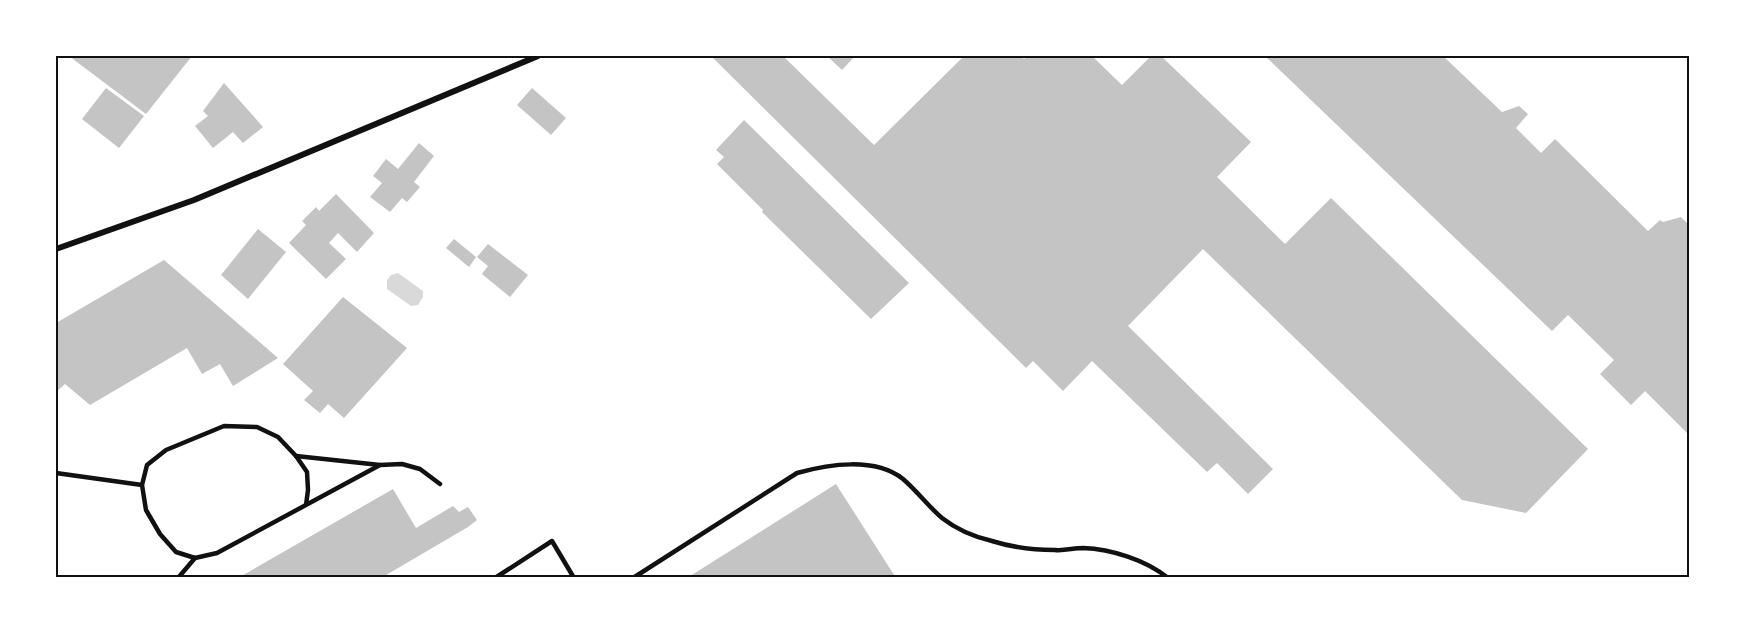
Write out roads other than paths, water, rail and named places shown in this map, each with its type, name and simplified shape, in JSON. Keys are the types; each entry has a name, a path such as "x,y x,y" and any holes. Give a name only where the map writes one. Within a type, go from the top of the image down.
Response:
{"street":[{"path":"56,249 195,200 538,56"}],"lane":[{"path":"306,505 307,472 278,437 256,427 224,426 166,450 147,465 142,485 146,510 160,534 176,552 195,558 216,553 306,505 380,465"},
{"path":"296,456 380,465 402,464 420,469 440,484"},
{"path":"633,578 797,473 825,465 849,464 879,468 902,478 943,519 962,530 992,542 1055,550 1083,548 1126,556 1155,567 1168,578"},
{"path":"56,473 142,485"},
{"path":"495,578 552,542 574,578"},
{"path":"178,578 195,558"}]}
